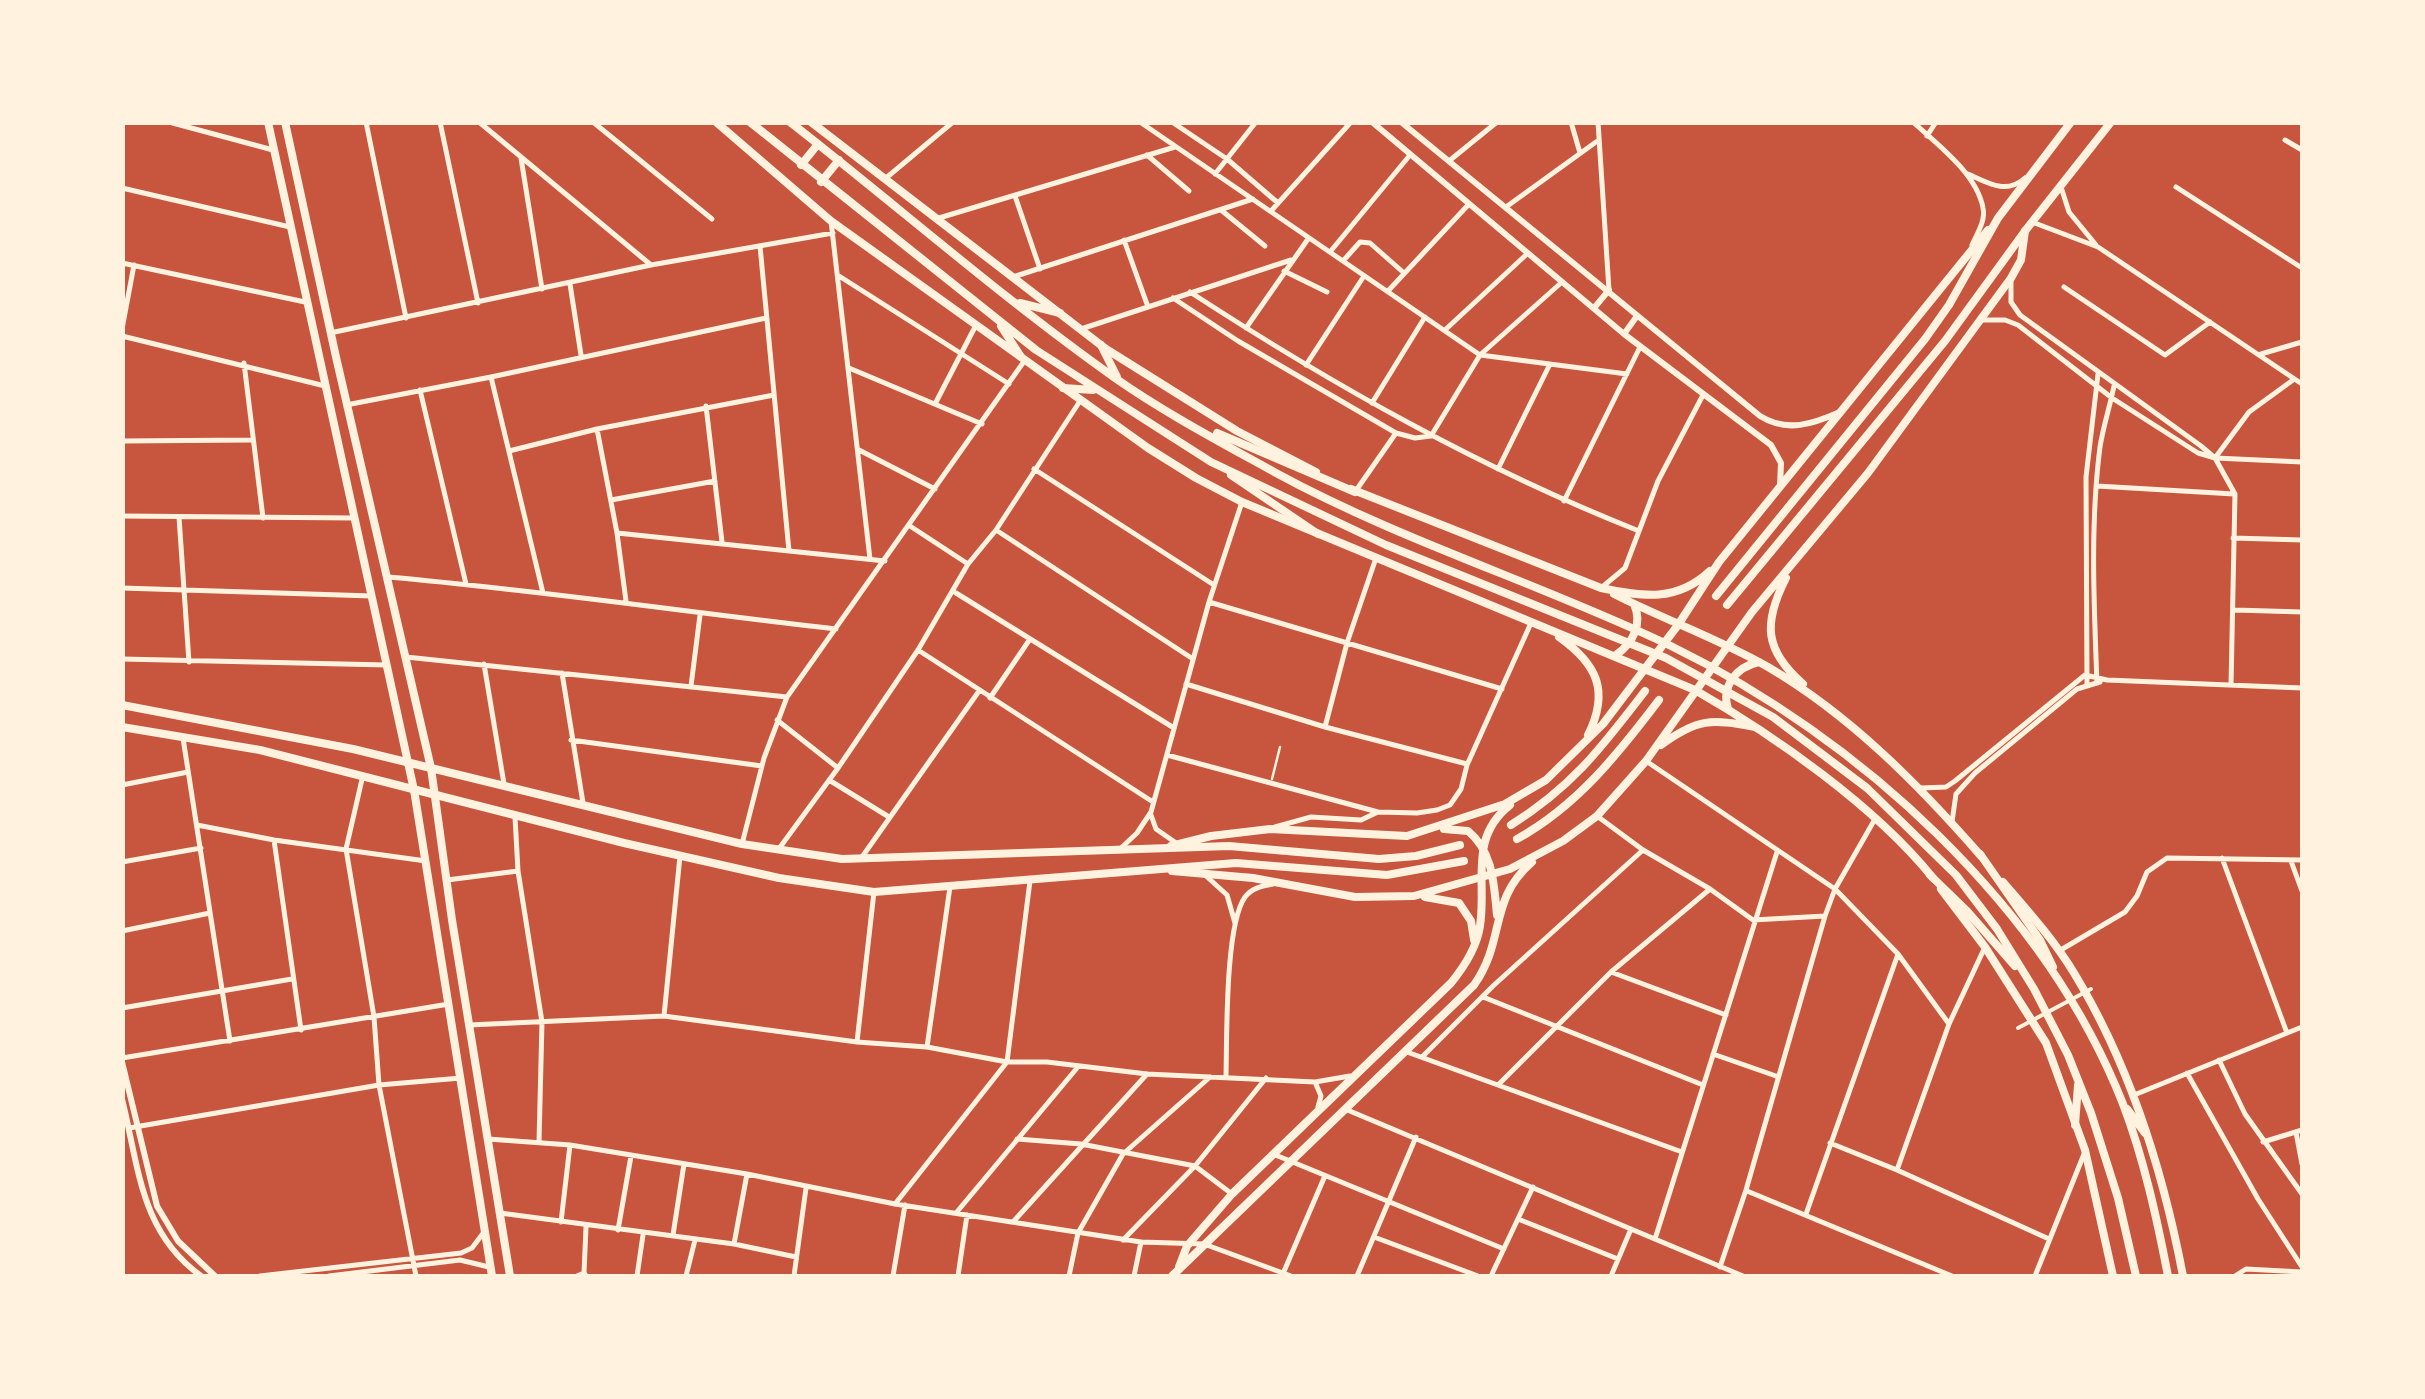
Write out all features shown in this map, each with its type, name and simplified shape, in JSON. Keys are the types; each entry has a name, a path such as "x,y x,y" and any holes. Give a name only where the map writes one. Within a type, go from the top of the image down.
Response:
{"main road":[{"path":"268,122 414,790 492,1272"},
{"path":"285,122 431,768 510,1276"},
{"path":"716,122 831,220 1148,448 1242,502 1644,668 1694,690 1762,729 1876,818 1987,932 2034,988"},
{"path":"750,122 995,318 1095,390 1318,534"},
{"path":"790,122 1119,381 1315,493 1647,635 1739,681 1843,751 1970,868 2062,984"},
{"path":"811,122 1101,345 1237,431 1355,492"},
{"path":"1180,1267 1187,1246 1232,1194 1451,983 1464,966 1481,922 1484,850 1492,824 1584,744 1678,625 1719,562 2071,122"},
{"path":"1727,604 1945,341 2060,184 2111,122"},
{"path":"801,165 818,144"},
{"path":"821,182 838,160"},
{"path":"1716,596 1950,306 1998,218"},
{"path":"1172,1276 1407,1052 1480,976 1490,956 1512,881 1597,816 1654,751 1727,646 1868,474 1982,320 2021,260 2025,231"},
{"path":"1016,302 1060,312"},
{"path":"995,318 1023,359"},
{"path":"1101,345 1119,381"},
{"path":"320,360 336,357"},
{"path":"1063,388 1095,390"},
{"path":"1188,421 1355,492 1602,588 1759,662 1803,689 1856,730"},
{"path":"1211,462 1386,545 1642,647 1732,692 1839,765 1931,850 1976,901 2034,988 2078,1080 2118,1198 2136,1276"},
{"path":"1602,588 1640,596 1673,594 1698,582 1719,562"},
{"path":"1794,562 1771,609 1774,649 1795,677 1952,822 2060,951 2092,1006 2132,1095 2172,1223 2182,1276"},
{"path":"1616,656 1636,630 1634,604"},
{"path":"1548,628 1580,652 1597,681 1598,714 1584,744"},
{"path":"1728,709 1725,698 1731,680 1744,667 1759,662"},
{"path":"1512,826 1561,791 1590,764 1645,692"},
{"path":"1517,839 1559,812 1602,772 1659,700"},
{"path":"122,705 352,749 742,844 860,859 1166,848 1226,834 1270,830 1407,836 1522,796"},
{"path":"1654,751 1698,722 1762,729"},
{"path":"122,727 260,750 680,856 779,878 874,892 1236,863 1387,876 1464,861"},
{"path":"1436,828 1468,831 1484,850 1493,875 1498,924"},
{"path":"1180,846 1267,848 1380,859 1416,856 1460,845"},
{"path":"1414,896 1493,875 1548,850"},
{"path":"1980,854 2040,940 2122,1103 2158,1223 2168,1276"},
{"path":"1156,870 1281,883 1355,897 1439,898 1458,903 1471,921 1474,945"},
{"path":"1930,874 1985,946 2046,1044 2085,1150 2113,1276"},
{"path":"436,923 452,920"},
{"path":"1372,1057 1385,1072"},
{"path":"2075,1125 2078,1080"},
{"path":"2122,1103 2146,1133"}],"street":[{"path":"170,122 274,150"},
{"path":"366,122 406,318"},
{"path":"440,122 478,303"},
{"path":"594,122 712,220"},
{"path":"936,122 944,129"},
{"path":"884,180 953,122"},
{"path":"1140,122 1480,354 1628,374"},
{"path":"1152,131 1160,122"},
{"path":"1172,122 1227,159 1278,203"},
{"path":"1215,174 1256,122"},
{"path":"1271,211 1351,122"},
{"path":"1372,122 1624,334 1771,445 1780,463 1780,486"},
{"path":"1402,122 1760,416 1771,423 1790,426 1820,421 1840,412"},
{"path":"1448,161 1497,122"},
{"path":"1571,122 1580,154"},
{"path":"1913,122 1965,172 1984,208 1969,254"},
{"path":"1927,136 1936,122"},
{"path":"1594,308 1610,290 1598,123"},
{"path":"482,124 651,264"},
{"path":"2286,140 2302,150"},
{"path":"1506,208 1598,141"},
{"path":"936,218 1175,146"},
{"path":"1147,155 1188,190"},
{"path":"1330,252 1410,155"},
{"path":"521,156 542,289"},
{"path":"1965,172 2013,188 2032,171"},
{"path":"2060,184 2069,212 2098,247"},
{"path":"2176,186 2302,268"},
{"path":"122,188 290,227"},
{"path":"1015,195 1040,269"},
{"path":"1013,278 1253,199"},
{"path":"1388,292 1470,204"},
{"path":"1220,210 1265,246"},
{"path":"831,220 870,560"},
{"path":"2032,222 2098,247 2302,384"},
{"path":"330,333 651,264 833,232"},
{"path":"1246,328 1308,238"},
{"path":"1124,240 1148,307"},
{"path":"1343,261 1360,242 1370,243 1404,273"},
{"path":"760,246 789,551"},
{"path":"1445,330 1528,253"},
{"path":"1081,329 1292,260"},
{"path":"122,263 307,302"},
{"path":"134,265 122,332 325,386"},
{"path":"1284,271 1327,292"},
{"path":"838,275 1009,384"},
{"path":"1305,366 1364,276"},
{"path":"2011,278 2011,302 2020,316 2215,458 2235,494 2231,685"},
{"path":"1431,436 1480,354 1562,282"},
{"path":"570,284 582,356"},
{"path":"2064,287 2166,354 2211,321"},
{"path":"1190,292 1305,366 1431,436 1564,501 1639,531"},
{"path":"1173,298 1238,341 1396,433 1415,438 1431,436"},
{"path":"1624,334 1637,316"},
{"path":"1372,403 1426,317"},
{"path":"346,404 766,318"},
{"path":"1982,320 1997,318 2018,325 2095,386 2198,453 2215,458 2302,462"},
{"path":"935,404 976,324"},
{"path":"2261,354 2302,341"},
{"path":"1564,501 1641,346"},
{"path":"742,844 762,766 787,698 982,424 1023,359"},
{"path":"244,363 263,518"},
{"path":"1498,470 1550,364"},
{"path":"849,368 982,424"},
{"path":"2087,684 2086,477 2098,374"},
{"path":"491,377 543,593"},
{"path":"2215,458 2249,412 2293,380"},
{"path":"2096,679 2093,596 2097,486 2100,444 2114,386"},
{"path":"420,390 466,584"},
{"path":"509,451 597,429 774,395"},
{"path":"1602,588 1622,572 1666,466 1703,396"},
{"path":"778,850 918,650 968,564 996,530 1080,400"},
{"path":"706,406 722,542"},
{"path":"597,429 618,533 626,602"},
{"path":"1355,492 1396,433"},
{"path":"122,441 251,440"},
{"path":"859,450 935,489"},
{"path":"1034,469 1214,586"},
{"path":"612,500 715,481"},
{"path":"2097,486 2235,494"},
{"path":"1118,850 1137,833 1151,812 1208,602 1242,502"},
{"path":"122,516 355,518"},
{"path":"180,517 189,662"},
{"path":"910,526 968,564"},
{"path":"996,530 1193,659"},
{"path":"618,533 885,561"},
{"path":"2234,538 2302,540"},
{"path":"1325,727 1347,643 1376,558"},
{"path":"388,577 836,629"},
{"path":"122,588 372,596"},
{"path":"954,592 1174,728"},
{"path":"1208,602 1502,690"},
{"path":"2235,610 2302,612"},
{"path":"691,686 700,614"},
{"path":"1167,755 1378,812 1437,810 1450,805 1461,790 1468,764 1532,622"},
{"path":"990,698 1030,639"},
{"path":"918,650 1153,802"},
{"path":"406,657 787,698"},
{"path":"122,659 388,665"},
{"path":"484,664 504,784"},
{"path":"562,672 583,804"},
{"path":"2085,675 2108,680 2302,688"},
{"path":"1918,788 1946,786 1955,781 2085,675"},
{"path":"1952,822 1953,799 1975,773 2096,679"},
{"path":"1186,684 1325,727 1468,764"},
{"path":"860,859 978,690"},
{"path":"777,720 838,768"},
{"path":"184,738 230,1041"},
{"path":"571,740 762,766"},
{"path":"1646,761 1835,889 1898,954 1949,1024"},
{"path":"122,784 189,772"},
{"path":"362,775 346,849 374,1017 379,1086 416,1276"},
{"path":"829,780 889,817"},
{"path":"1151,812 1156,830 1180,846"},
{"path":"1270,830 1292,820 1332,816 1361,820 1378,812"},
{"path":"514,816 518,871 542,1022 539,1142"},
{"path":"1597,816 1753,920 1825,916"},
{"path":"1720,1267 1825,916 1835,889 1876,818"},
{"path":"197,825 426,861"},
{"path":"274,840 301,1030"},
{"path":"122,862 200,848"},
{"path":"1423,1056 1643,850"},
{"path":"1655,1239 1777,852"},
{"path":"664,1016 680,856"},
{"path":"2060,951 2125,912 2147,872 2166,858 2302,860"},
{"path":"2222,858 2287,1033"},
{"path":"2291,860 2302,891"},
{"path":"447,880 518,871"},
{"path":"1203,873 1227,896 1235,924"},
{"path":"895,1204 1008,1062 1030,881"},
{"path":"1226,1076 1235,924 1252,891 1281,883"},
{"path":"926,1047 950,887"},
{"path":"1499,1084 1611,972 1710,889"},
{"path":"857,1042 874,892"},
{"path":"122,931 210,913"},
{"path":"1897,1170 1949,1024 1985,946"},
{"path":"1806,1214 1898,954"},
{"path":"1611,972 1726,1014"},
{"path":"122,1008 292,978"},
{"path":"2018,1028 2091,988"},
{"path":"1482,997 1703,1084"},
{"path":"201,1276 173,1252 155,1225 138,1174 122,1060 450,1004"},
{"path":"469,1026 664,1016 857,1042 926,1047 1008,1062 1047,1062 1147,1074 1315,1082 1358,1073"},
{"path":"2132,1095 2302,1027"},
{"path":"1407,1052 1682,1152"},
{"path":"1713,1054 1777,1076"},
{"path":"2219,1060 2263,1142 2302,1194"},
{"path":"956,1213 1077,1068"},
{"path":"2187,1073 2302,1270"},
{"path":"1014,1222 1147,1074"},
{"path":"1068,1276 1078,1232 1123,1154 1212,1075"},
{"path":"133,1128 379,1086 460,1078"},
{"path":"1123,1240 1194,1166 1266,1078"},
{"path":"1315,1082 1321,1096 1315,1113"},
{"path":"122,1099 163,1219 186,1251 215,1276"},
{"path":"1344,1108 1743,1276"},
{"path":"2263,1142 2299,1131 2302,1164"},
{"path":"1357,1276 1416,1136"},
{"path":"488,1139 570,1145 747,1174 895,1204 1123,1240 1204,1244 1291,1276"},
{"path":"1017,1139 1081,1144 1194,1166 1232,1194"},
{"path":"1830,1144 2049,1239"},
{"path":"561,1222 570,1145"},
{"path":"2034,1276 2085,1150"},
{"path":"1273,1154 1504,1249"},
{"path":"618,1230 631,1156"},
{"path":"672,1236 684,1164"},
{"path":"734,1244 747,1174"},
{"path":"1282,1275 1324,1177"},
{"path":"1491,1276 1533,1187"},
{"path":"794,1276 806,1188"},
{"path":"1746,1190 1952,1276"},
{"path":"893,1276 905,1205"},
{"path":"500,1213 734,1244 796,1257"},
{"path":"958,1276 968,1215"},
{"path":"1518,1219 1618,1259"},
{"path":"582,1275 586,1227"},
{"path":"1611,1276 1631,1229"},
{"path":"330,1276 464,1252 476,1245 485,1230"},
{"path":"637,1276 643,1234"},
{"path":"1374,1237 1478,1276"},
{"path":"686,1276 695,1239"},
{"path":"1134,1276 1141,1242"},
{"path":"260,1276 466,1260 492,1272"},
{"path":"2235,1276 2246,1269 2302,1270"}],"lane":[{"path":"1270,784 1280,747"}]}
